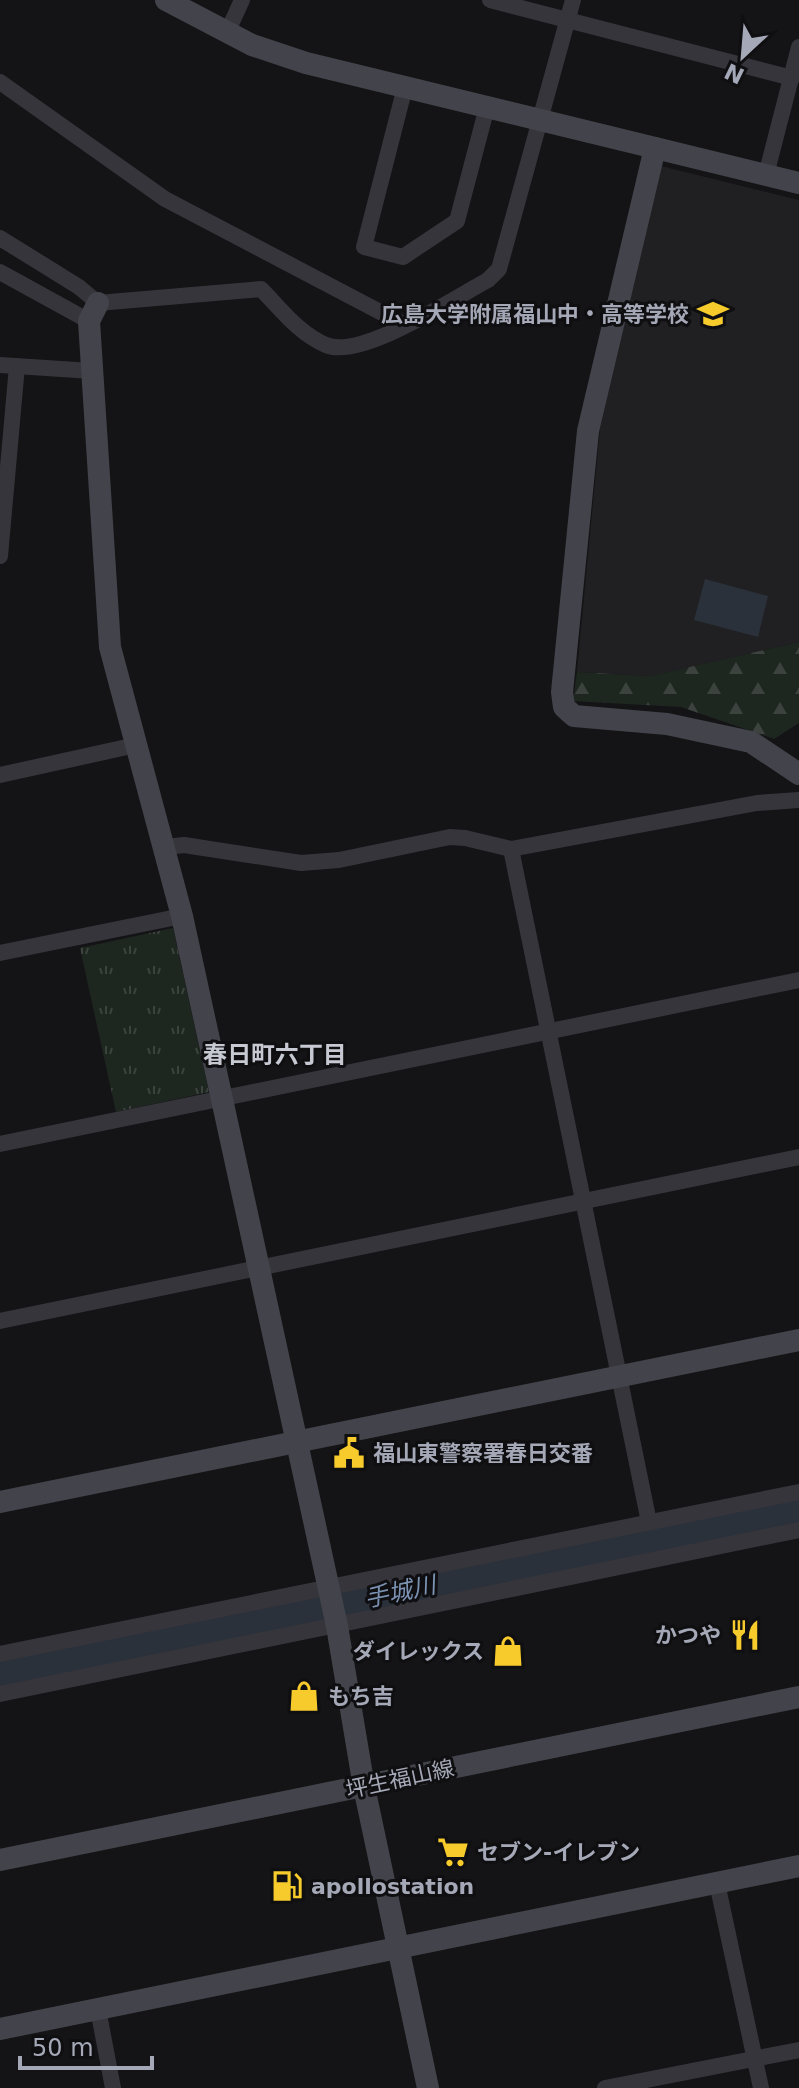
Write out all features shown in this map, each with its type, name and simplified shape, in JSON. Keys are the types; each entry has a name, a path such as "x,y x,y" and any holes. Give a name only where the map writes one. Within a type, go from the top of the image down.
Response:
{"street":[{"path":"166,0 227,33 306,63 799,183"},
{"path":"227,33 242,0"},
{"path":"490,0 792,78"},
{"path":"0,272 93,312 261,289 300,329 329,347 364,345 488,280 499,269 573,0"},
{"path":"766,175 799,47"},
{"path":"0,82 165,199 403,324"},
{"path":"405,87 364,247 403,257 457,221 487,107"},
{"path":"655,148 588,431 562,692 564,707 574,716 667,724 751,742 799,774"},
{"path":"0,238 79,287 93,312 92,371 110,647 182,916 337,1624 364,1787 428,2088"},
{"path":"0,556 9,365 92,371"},
{"path":"0,775 136,745"},
{"path":"166,847 184,845 301,863 339,860 450,837 511,849 757,803 799,800"},
{"path":"511,849 649,1522"},
{"path":"0,953 182,916"},
{"path":"0,1144 799,980"},
{"path":"0,1321 799,1157"},
{"path":"0,1502 799,1340"},
{"path":"0,1654 329,1592 799,1492"},
{"path":"0,1694 799,1530"},
{"name":"坪生福山線","path":"0,1860 799,1697"},
{"path":"0,2029 799,1866"},
{"path":"717,1883 761,2088"},
{"path":"98,2009 113,2088"},
{"path":"605,2088 799,2050"}],"shaded area":[{"name":"広島大学附属福山中・高等学校","path":"661,166 799,200 799,642 650,676 577,672 600,429"},
{"path":"705,579 768,596 758,637 694,620"}],"green space":[{"path":"799,642 799,723 774,739 681,707 573,701 577,672 650,676"},
{"path":"173,928 209,1092 116,1112 80,948"}],"waterway":[{"name":"手城川","path":"0,1674 799,1510"}],"place":[{"name":"広島大学附属福山中・高等学校","path":"713,314"},
{"name":"福山東警察署春日交番","path":"349,1453"},
{"name":"かつや","path":"745,1635"},
{"name":"ダイレックス","path":"508,1651"},
{"name":"もち吉","path":"304,1696"},
{"name":"セブン-イレブン","path":"453,1852"},
{"name":"apollostation","path":"287,1886"}],"district":[{"name":"春日町六丁目","path":"275,1055"}]}
